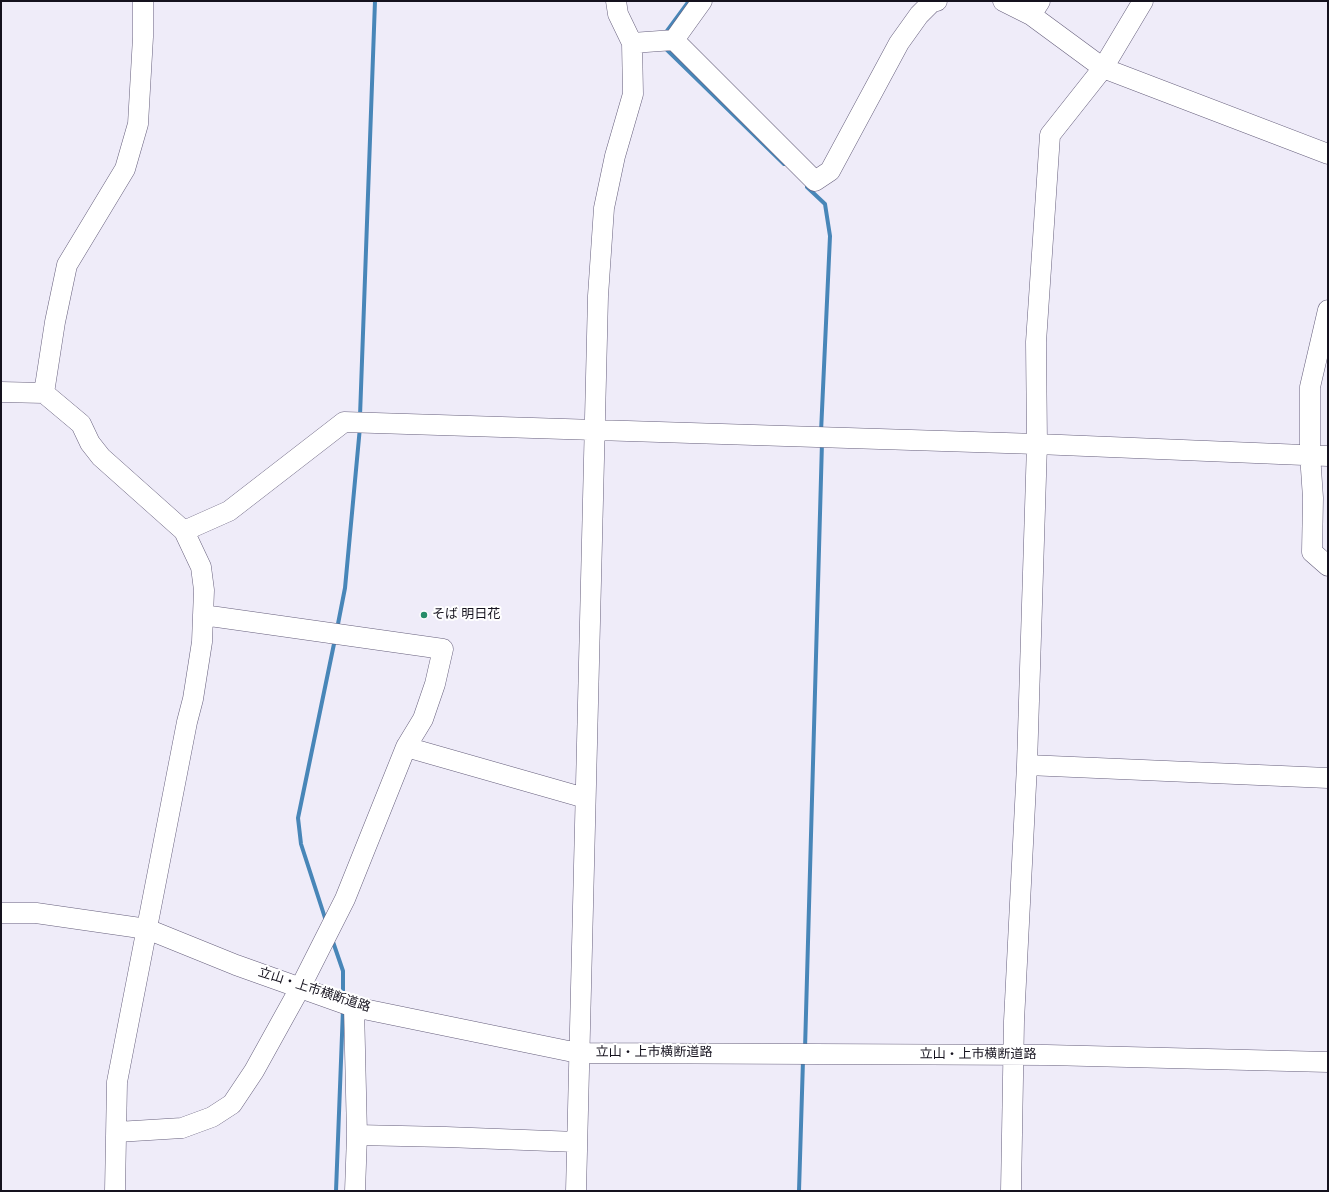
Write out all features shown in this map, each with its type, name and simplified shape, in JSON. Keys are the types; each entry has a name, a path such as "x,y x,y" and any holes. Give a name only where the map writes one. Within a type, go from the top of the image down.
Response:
{"street":[{"path":"44,393 55,322 67,265 125,169 138,124 143,37 143,1"},
{"path":"576,1191 578,1053 598,296 604,208 615,156 634,94 632,43 618,14 616,1"},
{"path":"674,40 702,1"},
{"path":"632,43 674,40 815,181 830,171 899,43 919,15 932,2 937,1"},
{"path":"1003,1 1035,8 1103,68 1328,154"},
{"path":"1011,1191 1014,1055 1027,765 1037,444 1036,342 1050,135 1103,68 1143,1"},
{"path":"1328,310 1310,386 1319,455 1313,498 1312,552 1328,566"},
{"path":"1,392 44,393 81,424 90,443 101,457 184,531 201,567 204,590 202,642 193,699 186,722 117,1082 115,1191"},
{"path":"184,531 229,511 344,422 1037,444 1319,455"},
{"path":"117,1132 182,1128 212,1117 232,1104 254,1071 300,988 345,898 406,747 423,719 436,684 443,649 203,615"},
{"path":"406,747 585,798"},
{"path":"1027,765 1328,778"},
{"name":"立山・上市横断道路","path":"1,913 36,914 147,929 236,965 353,1007 578,1053 1014,1055 1328,1062"},
{"path":"353,1007 357,1135 355,1191"},
{"path":"357,1135 577,1142"}],"waterway":[{"path":"360,416 375,1"},
{"path":"664,35 689,1"},
{"path":"664,47 784,164"},
{"path":"807,187 825,204 830,236 821,432"},
{"path":"337,629 345,588 360,427"},
{"path":"805,1049 822,442"},
{"path":"326,921 301,844 298,818 335,639"},
{"path":"332,939 343,971 343,996"},
{"path":"336,1191 343,1009"},
{"path":"799,1191 803,1060"}],"place":[{"name":"そば 明日花","path":"424,615"}]}
